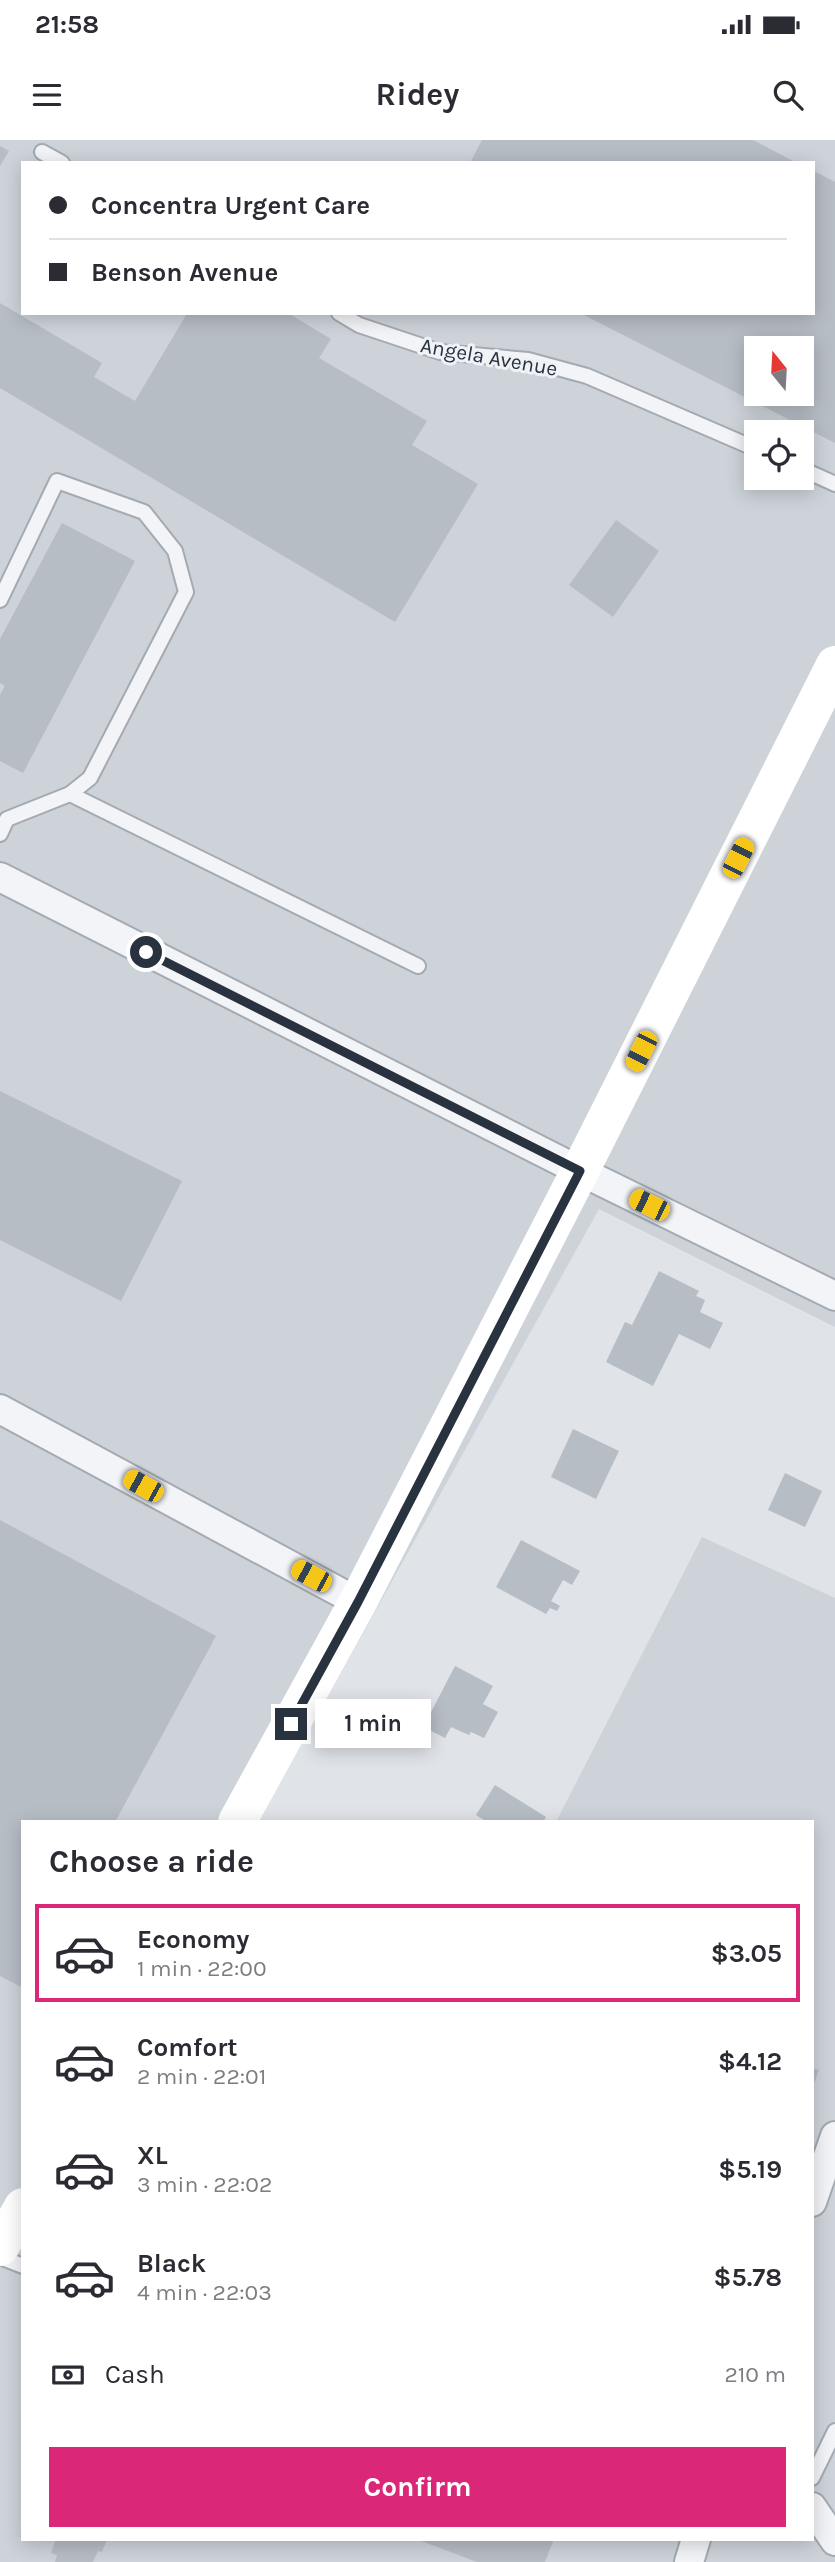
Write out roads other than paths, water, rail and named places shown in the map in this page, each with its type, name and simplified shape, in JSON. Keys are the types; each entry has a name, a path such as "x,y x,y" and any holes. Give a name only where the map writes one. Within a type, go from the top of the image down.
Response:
{"street":[{"path":"238,1820 358,1602 835,666"},
{"path":"0,877 580,1171 835,1296"},
{"path":"0,1409 358,1602"},
{"path":"814,2196 835,2136"},
{"path":"0,2246 21,2210"},
{"path":"814,2510 835,2541"},
{"path":"689,2562 695,2541"}],"lane":[{"path":"42,152 58,161"},
{"name":"Angela Avenue","path":"343,315 359,324 440,352 528,360 587,376 744,444"},
{"path":"814,474 835,484"},
{"path":"0,600 57,481 144,512 175,551 186,592 90,778 70,794 7,819 0,834"},
{"path":"70,794 418,966"},
{"path":"0,2257 21,2265"},
{"path":"814,2474 835,2431"}]}
